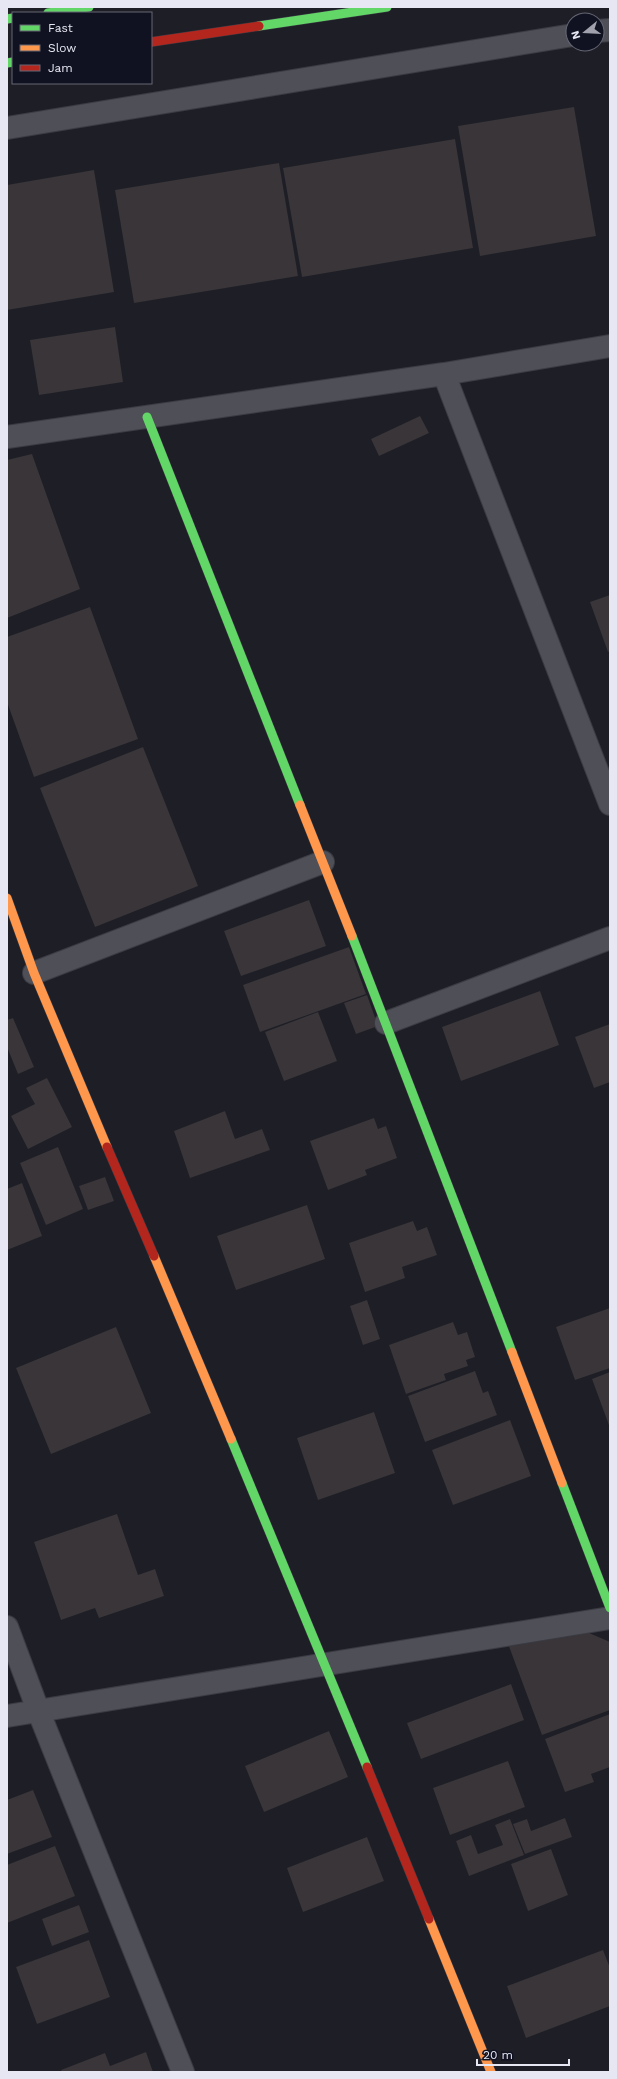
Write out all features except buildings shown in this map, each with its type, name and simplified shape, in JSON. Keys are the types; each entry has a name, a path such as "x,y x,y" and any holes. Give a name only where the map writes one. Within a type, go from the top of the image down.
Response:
{"main road":[{"path":"55,12 89,7"},
{"path":"152,42 387,7"},
{"path":"148,417 386,1023 610,1608"},
{"path":"7,898 34,973 326,1664 491,2072"}],"street":[{"path":"7,128 565,36"},
{"path":"7,437 444,374 610,346"},
{"path":"444,374 610,804"},
{"path":"34,973 323,862"},
{"path":"386,1023 610,938"},
{"path":"7,1716 610,1618"},
{"path":"7,1627 38,1710 183,2072"}],"traffic: fast":[{"path":"55,12 89,7"},
{"path":"259,26 387,7"},
{"path":"7,19 12,18"},
{"path":"7,63 12,62"},
{"path":"147,417 300,805"},
{"path":"352,936 512,1352"},
{"path":"231,1439 367,1767"},
{"path":"562,1483 610,1608"}],"traffic: slow":[{"path":"300,805 352,936"},
{"path":"7,898 34,973 107,1147"},
{"path":"154,1256 231,1439"},
{"path":"512,1352 562,1483"},
{"path":"429,1919 491,2072"}],"traffic: jam":[{"path":"152,42 259,26"},
{"path":"107,1147 154,1256"},
{"path":"367,1767 429,1919"}]}
